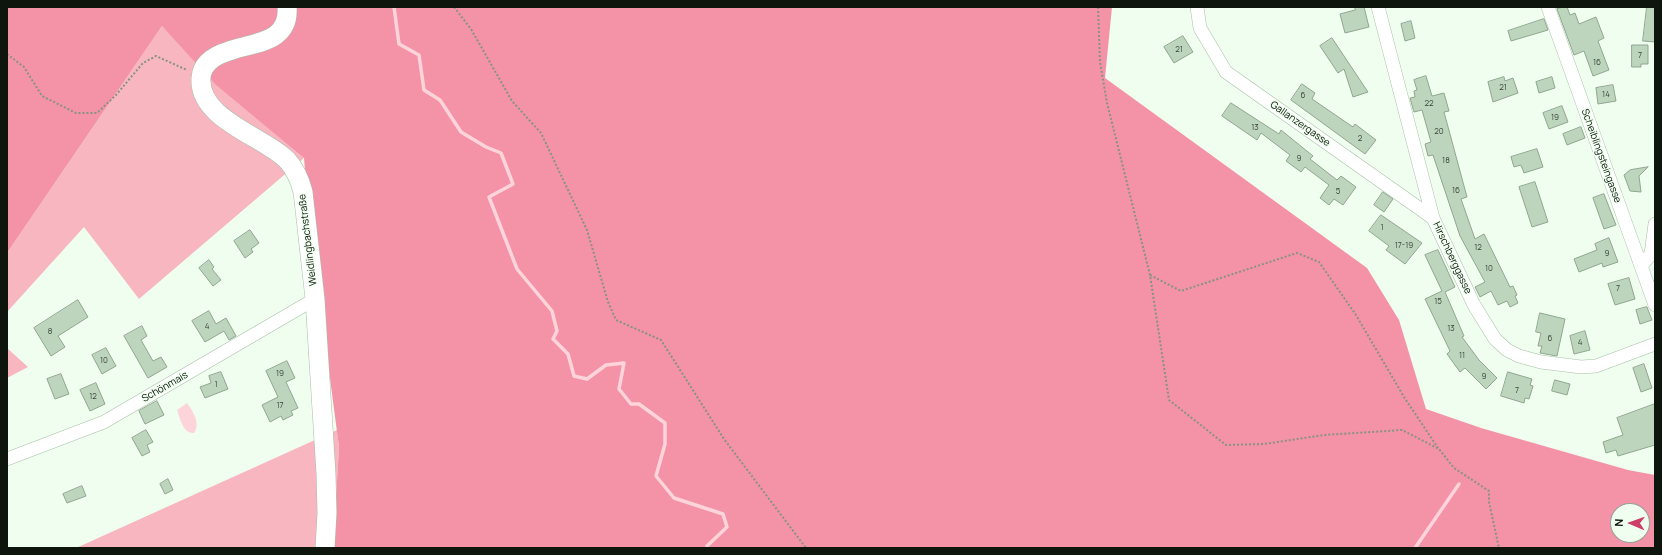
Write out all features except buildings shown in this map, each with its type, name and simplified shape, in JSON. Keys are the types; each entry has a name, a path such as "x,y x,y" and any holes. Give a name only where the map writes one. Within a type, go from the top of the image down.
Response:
{"main road":[{"path":"201,76 204,66 214,57 231,50 258,43 278,34 286,23 287,7"},
{"name":"Weidlingbachstraße","path":"201,76 202,92 213,109 280,154 293,167 300,178 303,192 315,299 326,474 326,548"}],"street":[{"name":"Gallanzergasse","path":"1197,7 1200,28 1226,72 1434,218"},
{"name":"Hirschberggasse","path":"1378,7 1434,218 1484,322 1507,350 1519,356 1541,362 1581,367 1603,363 1655,344"},
{"name":"Scheiblingsteingasse","path":"1548,7 1655,305"},
{"path":"1641,266 1651,254 1655,224"},
{"name":"Schönmais","path":"7,459 104,422 315,299"}],"path":[{"path":"454,7 471,29 512,101 541,133 587,230 608,302 616,320 661,340 724,440 806,548"},
{"path":"1098,7 1100,62 1107,103 1150,275 1169,400 1226,444 1264,444 1324,435 1402,430 1439,449"},
{"path":"7,54 24,67 42,96 76,113 98,113 116,95 143,63 156,56 201,76"},
{"path":"1150,275 1181,291 1297,253 1319,262 1356,315 1404,397 1439,449 1454,468 1489,491 1489,502 1499,548"}],"shaded area":[{"path":"7,7 1112,7 1105,78 1367,268 1399,320 1426,409 1481,428 1628,470 1655,475 1655,548 333,548 339,447 309,218 304,158 215,84 162,26 7,253"},
{"path":"162,26 304,158 139,299 84,227 7,312 7,253"},
{"path":"7,348 28,367 7,378"},
{"path":"187,403 194,414 197,426 194,433 187,431 177,410"},
{"path":"337,430 339,447 333,548 76,548"}],"waterway":[{"path":"394,7 399,44 419,55 424,90 440,100 461,132 486,147 501,153 513,184 489,197 517,269 552,311 557,331 553,339 568,354 574,376 587,379 606,365 624,363 619,389 631,404 639,404 665,423 665,444 656,476 674,498 723,514 727,527 707,546 707,548"},
{"path":"1415,548 1459,484"}]}
